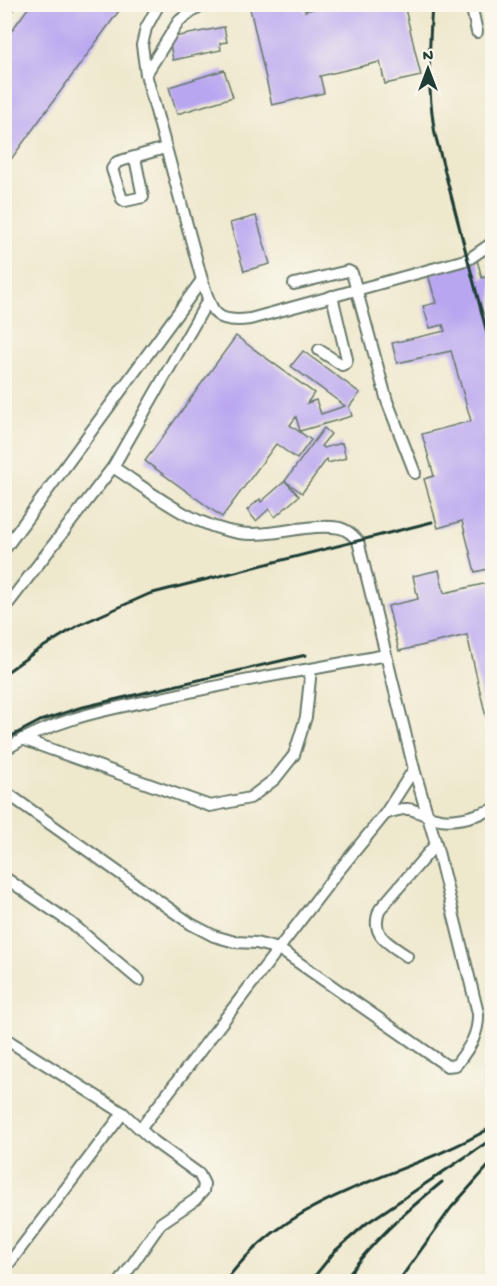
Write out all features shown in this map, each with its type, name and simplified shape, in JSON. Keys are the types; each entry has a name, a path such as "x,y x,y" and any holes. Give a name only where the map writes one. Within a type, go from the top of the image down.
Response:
{"lane":[{"path":"159,4 146,28 142,45 146,74 208,300 215,313 222,319 232,322 250,319 469,259 492,243"},
{"path":"146,74 179,21 202,4"},
{"path":"471,4 477,32"},
{"path":"135,158 165,148"},
{"path":"294,284 348,271 352,273 387,401 415,473"},
{"path":"4,549 202,280"},
{"path":"319,350 342,365 346,363 332,296"},
{"path":"4,609 113,467 208,300"},
{"path":"4,791 191,924 214,936 235,942 256,943 279,949 447,1066 456,1065 471,1046 477,1033 478,1013 436,844 414,769 359,544 351,533 341,528 239,533 210,525 178,509 113,467"},
{"path":"4,750 22,739 73,717 223,684 386,655"},
{"path":"22,739 210,806 250,798 275,779 294,755 306,717 311,669"},
{"path":"141,1128 385,814 414,769"},
{"path":"385,814 404,808 416,810 428,816 456,820 492,810"},
{"path":"407,957 385,940 376,929 376,918 380,909 436,844"},
{"path":"4,877 71,923 139,980"},
{"path":"4,1038 123,1113 152,1140 199,1174 204,1184 203,1191 195,1200 161,1223 120,1281"},
{"path":"4,1270 123,1113"}],"building":[{"path":"31,4 124,4 4,169 4,41"},
{"path":"249,4 304,4 305,11 326,6 326,4 404,4 421,76 385,84 380,62 320,76 324,93 272,105"},
{"path":"224,27 227,42 220,43 221,50 173,60 169,38"},
{"path":"224,70 233,97 177,114 169,87"},
{"path":"256,216 270,264 244,271 230,223"},
{"path":"477,260 482,278 492,274 492,568 475,572 462,521 438,528 424,479 434,476 422,434 471,421 451,351 397,363 392,343 445,331 443,325 430,328 423,306 436,303 428,274"},
{"path":"236,336 314,393 307,403 316,400 321,414 345,406 291,366 303,351 360,393 349,407 352,416 300,431 296,417 290,425 311,440 297,459 276,444 222,517 145,461"},
{"path":"324,428 331,434 321,446 324,448 342,443 346,458 328,463 327,459 302,493 285,481"},
{"path":"285,481 299,496 275,517 269,509 256,521 247,510 260,499 261,502"},
{"path":"439,570 444,593 492,582 492,715 486,717 467,635 399,651 388,606 418,599 413,576"}],"railway":[{"path":"4,20 16,4"},
{"path":"432,4 429,69 435,134 492,352"},
{"path":"4,674 79,625 149,594 432,522"},
{"path":"4,740 40,721 79,708 306,655"},
{"path":"225,1282 252,1251 282,1226 315,1206 457,1145 492,1127"},
{"path":"310,1282 335,1251 367,1223 492,1139"},
{"path":"398,1282 451,1208 492,1162"},
{"path":"343,1282 389,1228 442,1182"},
{"path":"487,1282 492,1270"}]}
